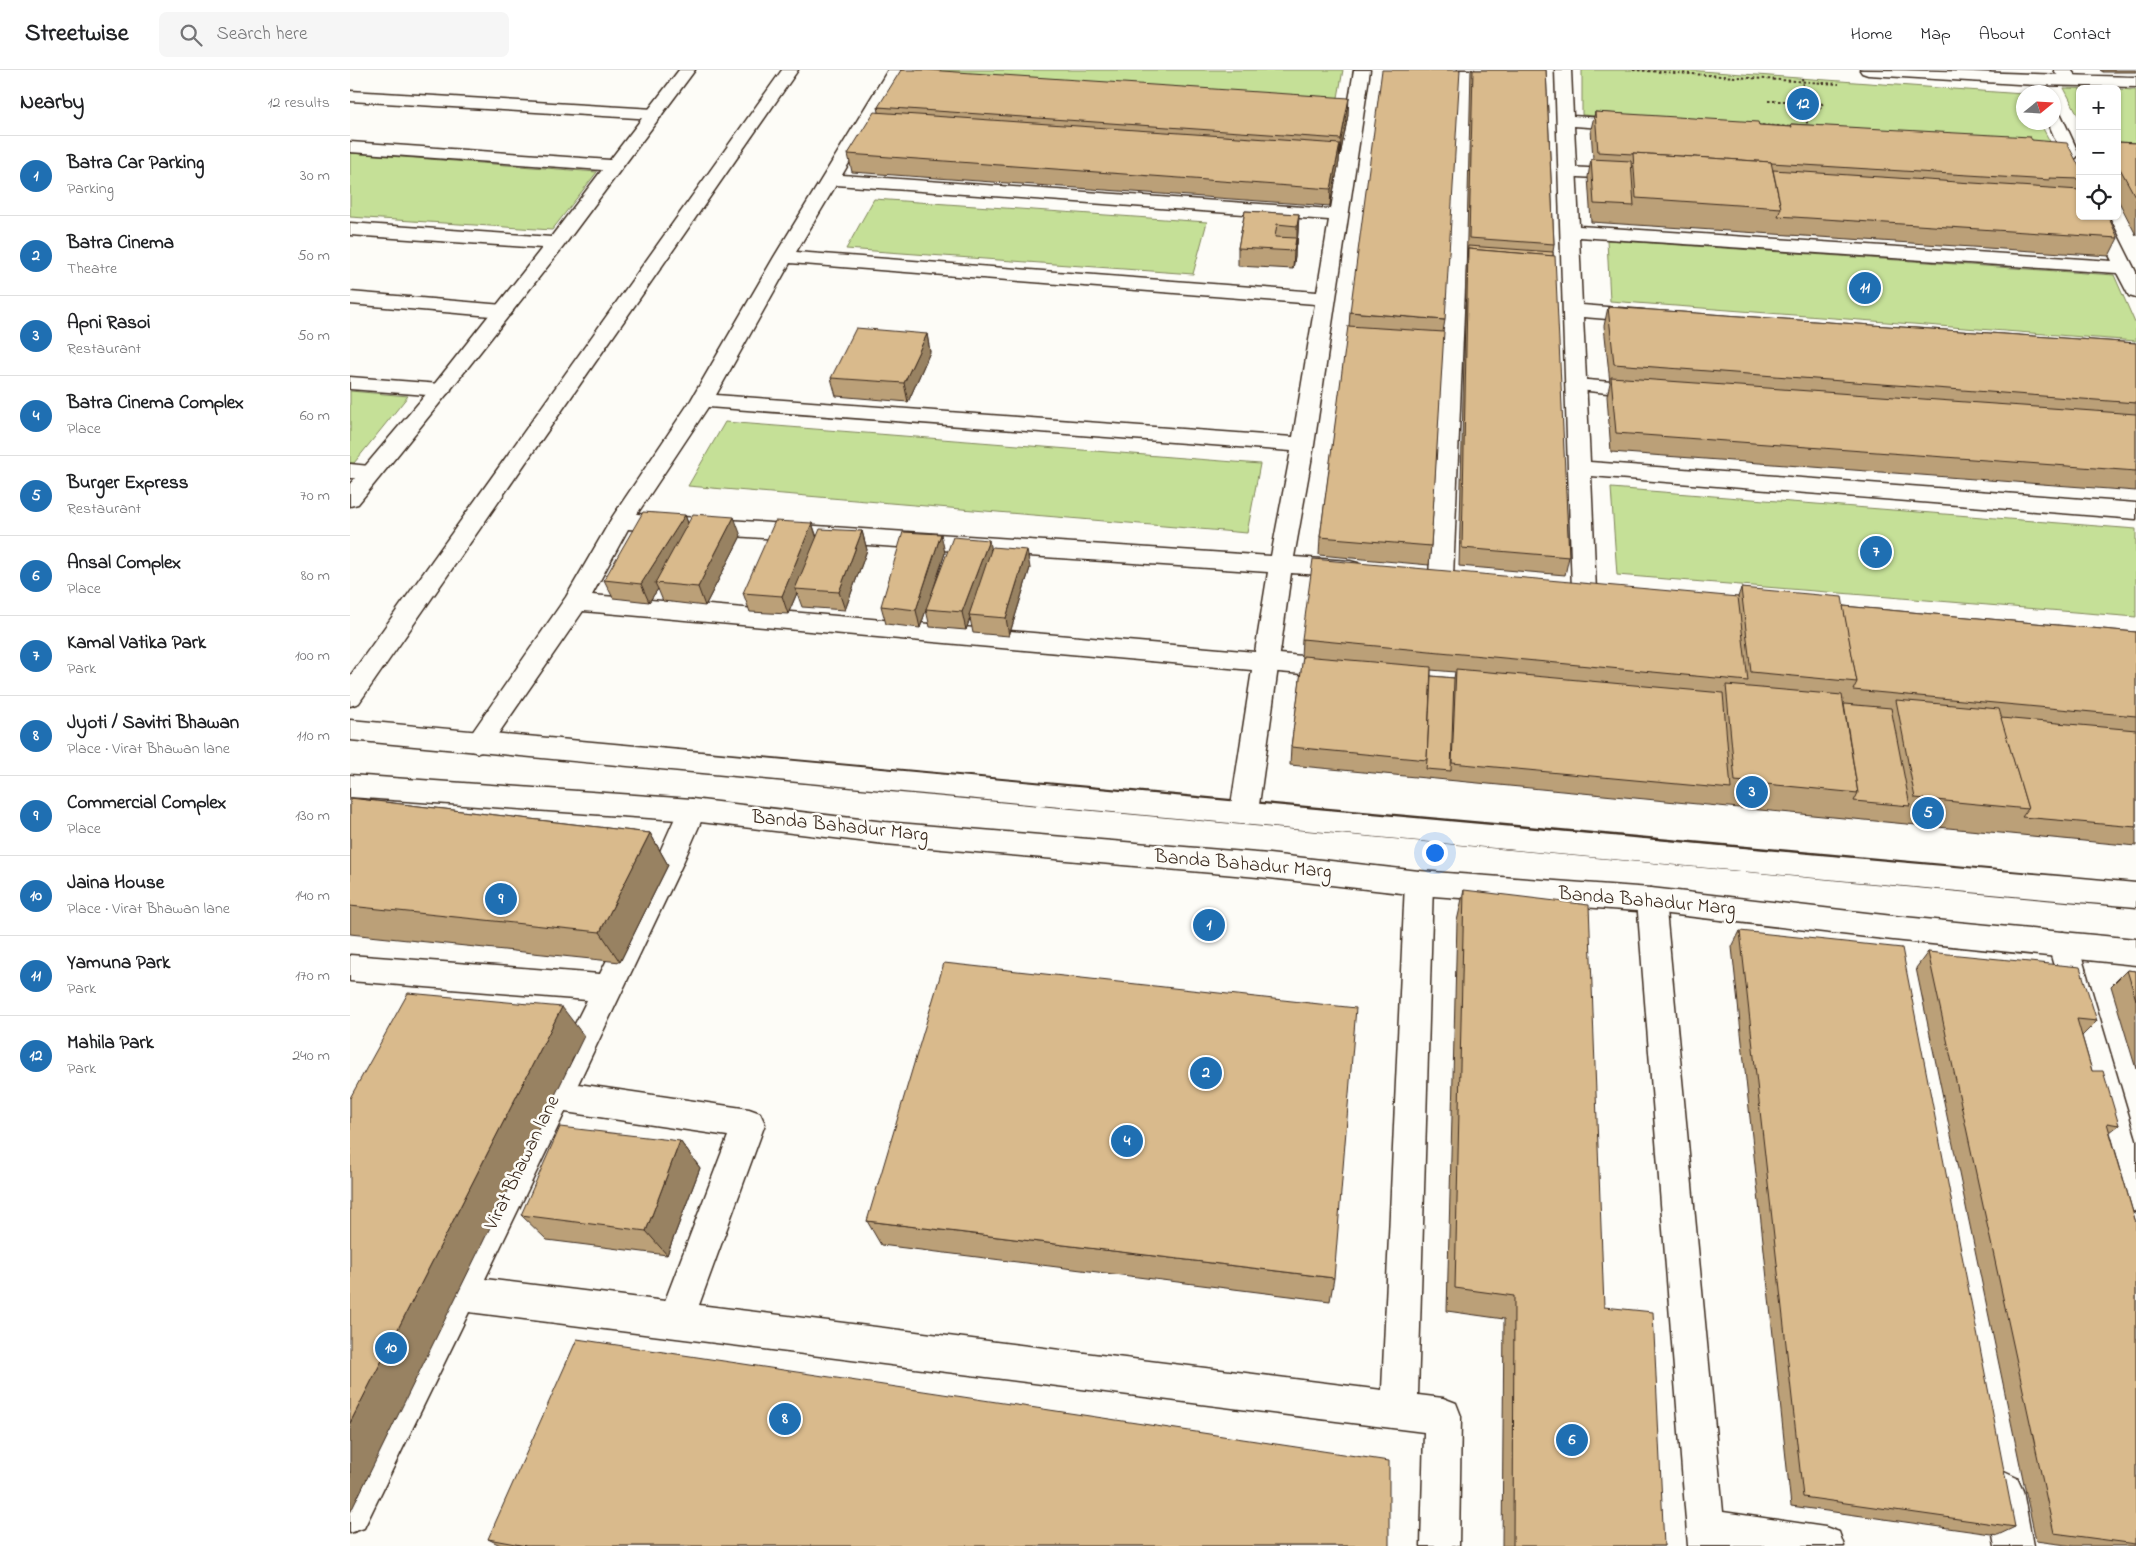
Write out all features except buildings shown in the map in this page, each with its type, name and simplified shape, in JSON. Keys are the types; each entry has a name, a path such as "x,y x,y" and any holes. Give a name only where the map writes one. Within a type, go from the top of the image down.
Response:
{"street":[{"path":"350,498 361,471 440,390 556,243 686,70"},
{"path":"350,696 790,70"},
{"path":"1244,812 1281,563 1340,215 1346,110 1362,70"},
{"path":"1441,577 1466,70"},
{"path":"1563,70 1584,591"},
{"path":"1868,70 2027,85"},
{"path":"2041,85 2066,75 2136,82"},
{"path":"478,743 576,602 622,522 702,400 830,179 899,78"},
{"path":"350,96 654,114"},
{"path":"1566,120 1644,126"},
{"path":"2061,126 2075,159"},
{"path":"350,147 614,166"},
{"path":"2030,152 2075,159"},
{"path":"1568,172 1646,177"},
{"path":"830,179 1340,215"},
{"path":"2102,220 2136,292"},
{"path":"350,229 556,243"},
{"path":"1570,231 2124,268"},
{"path":"784,257 1326,299"},
{"path":"350,298 503,310"},
{"path":"1573,310 1662,317"},
{"path":"350,383 440,390"},
{"path":"1576,385 1664,392"},
{"path":"702,400 1302,445"},
{"path":"1579,468 2136,511"},
{"path":"622,522 1281,563 1375,571"},
{"path":"576,602 858,625 1366,671"},
{"path":"350,730 1244,812 1680,855 2136,895"},
{"name":"Banda Bahadur Marg","path":"350,786 692,810 884,833 1269,866 1419,883 1651,900 1896,942 2063,945 2136,952"},
{"name":"Virat Bhawan lane","path":"350,1514 556,1096 668,865 692,810"},
{"path":"1399,1411 1419,883"},
{"path":"1651,900 1707,1538 1825,1546"},
{"path":"2063,945 2126,1130 2136,1196"},
{"path":"350,968 608,988"},
{"path":"556,1096 749,1124 676,1320"},
{"path":"460,1293 1443,1416 1440,1546"},
{"path":"1997,1459 2014,1546"}],"path":[{"path":"1634,70 1842,84"},
{"path":"1802,80 1804,96"},
{"path":"1768,101 1790,102 1792,105 1805,111 1818,110 1823,105 1817,99 1804,96 1792,98 1790,102"},
{"path":"1805,111 1809,131"},
{"path":"1749,124 1798,128"}],"green space":[{"path":"914,70 1343,70 1337,103"},
{"path":"1582,70 1686,70 2016,94 2016,130 2044,130 2054,149 1582,115"},
{"path":"2064,88 2076,88 2076,111"},
{"path":"2121,89 2136,90 2136,150 2121,149"},
{"path":"350,153 597,172 552,230 350,217"},
{"path":"874,199 1207,222 1193,274 846,249"},
{"path":"1607,240 2114,275 2136,325 2136,341 1610,301"},
{"path":"350,391 408,396 354,463 350,463"},
{"path":"725,422 1260,464 1247,533 688,486"},
{"path":"1611,488 2136,529 2136,617 1617,575"}],"place":[{"name":"Mahila Park","path":"1803,104"},
{"name":"Yamuna Park","path":"1865,288"},
{"name":"Kamal Vatika Park","path":"1876,552"},
{"name":"Apni Rasoi","path":"1752,792"},
{"name":"Burger Express","path":"1928,813"},
{"name":"Commercial Complex","path":"501,899"},
{"name":"Batra Car Parking","path":"1209,925"},
{"name":"Batra Cinema","path":"1206,1073"},
{"name":"Batra Cinema Complex","path":"1127,1141"},
{"name":"Jaina House","path":"391,1348"},
{"name":"Jyoti / Savitri Bhawan","path":"785,1419"},
{"name":"Ansal Complex","path":"1572,1440"}]}
